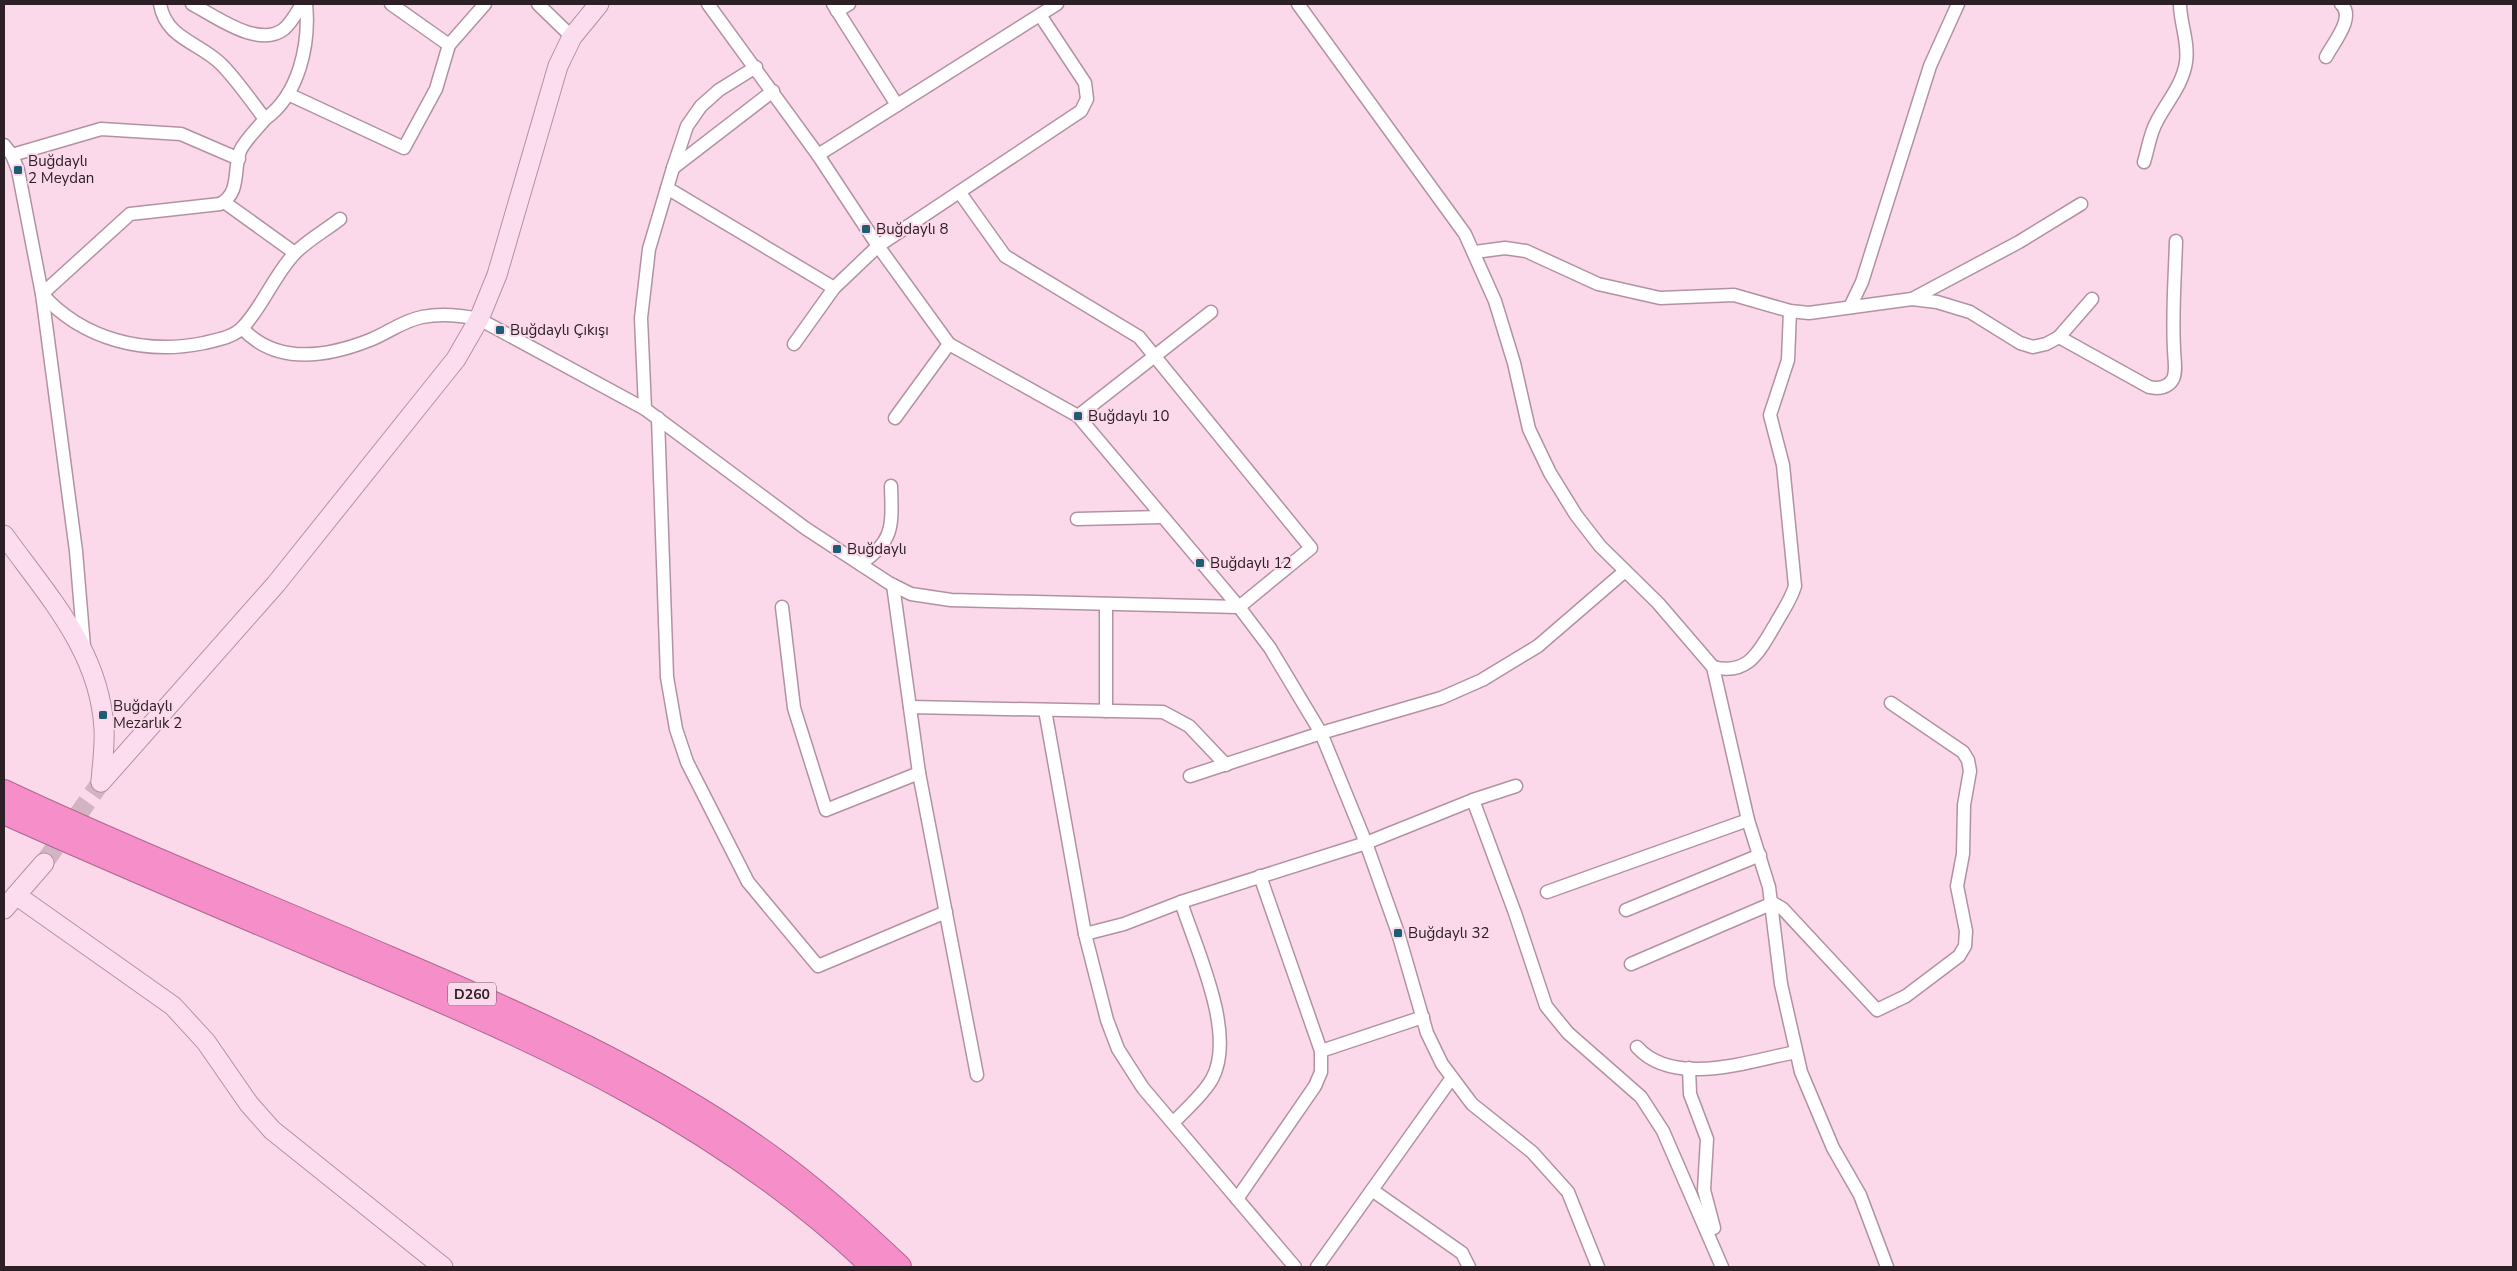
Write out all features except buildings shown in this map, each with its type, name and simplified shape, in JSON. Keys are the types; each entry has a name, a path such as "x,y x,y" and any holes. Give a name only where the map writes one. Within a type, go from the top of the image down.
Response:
{"highway":[{"name":"D260","path":"4,792 459,988 540,1025 628,1069 702,1112 770,1157 848,1219 899,1267"},
{"name":"D260","path":"4,812 449,1003 603,1076 680,1118 747,1162 810,1210 874,1267"}],"street":[{"path":"160,4 164,18 173,32 221,63 265,119"},
{"path":"192,4 250,34 264,36 284,29 304,4"},
{"path":"224,202 234,188 241,150 265,119 276,110 288,94 304,48 304,4"},
{"path":"391,4 449,45"},
{"path":"288,94 404,148 436,89 449,45 485,4"},
{"path":"538,4 572,37"},
{"path":"4,535 65,618 84,652 97,685 102,714 104,746 101,782 276,584 443,377 479,319 497,275 558,66 572,37 599,4"},
{"path":"708,4 756,67 818,155 878,246 949,344 1078,416 1239,607 1288,676 1321,733 1366,843 1398,933 1434,1049 1451,1079 1483,1114 1532,1152 1561,1182 1568,1192 1598,1267"},
{"path":"849,4 835,8 897,105"},
{"path":"818,155 1057,4"},
{"path":"1298,4 1454,216 1475,252 1505,332 1529,429 1539,452 1576,515 1600,546 1663,608 1713,667 1748,820 1769,886 1781,984 1796,1052 1821,1124 1860,1195 1887,1267"},
{"path":"1850,307 1862,282 1930,66 1958,4"},
{"path":"2144,162 2156,123 2179,83 2185,68 2187,50 2180,18 2180,4"},
{"path":"2326,57 2347,18 2346,9 2341,4"},
{"path":"794,344 834,288 878,246 1077,116 1085,105 1088,94 1085,83 1040,14"},
{"path":"645,408 641,318 649,249 673,168 687,126 701,106 719,90 756,67"},
{"path":"673,168 773,91"},
{"path":"12,155 102,129 181,134 239,159"},
{"path":"4,145 12,155 18,170 42,294 76,551 84,652"},
{"path":"667,188 834,288"},
{"path":"242,328 256,341 272,350 301,355 357,345 372,340 396,326 422,317 451,315 479,319 645,408 805,528 893,585 911,594 937,600 1239,607 1311,548 1139,337 1005,256 960,193"},
{"path":"42,294 130,214 224,202 295,253"},
{"path":"1912,299 2019,242 2081,204"},
{"path":"42,294 61,313 84,328 104,337 131,344 167,347 197,344 226,337 242,328 295,253 340,219"},
{"path":"2059,337 2149,387 2159,388 2167,386 2173,379 2175,370 2172,329 2176,241"},
{"path":"1475,252 1505,248 1526,252 1598,284 1652,297 1673,298 1710,294 1734,295 1790,312 1808,313 1912,299 1959,308 1980,317 2028,346 2042,346 2059,337 2092,300"},
{"path":"1078,416 1211,312"},
{"path":"1713,667 1735,668 1753,658 1790,600 1795,586 1783,465 1770,415 1788,360 1790,312"},
{"path":"895,418 949,344"},
{"path":"658,418 667,677 672,712 687,762 748,882 818,966 946,912"},
{"path":"860,564 879,550 890,532 891,486"},
{"path":"1077,519 1162,517"},
{"path":"1190,776 1321,733 1441,698 1495,674 1538,646 1625,571"},
{"path":"893,585 919,773 977,1075"},
{"path":"1106,604 1106,711"},
{"path":"782,607 794,708 826,810 919,773"},
{"path":"1631,964 1770,903 1783,909 1877,1010 1906,996 1962,951 1967,936 1957,886 1963,854 1963,814 1970,771 1968,760 1963,752 1891,703"},
{"path":"910,707 1163,712 1172,715 1189,726 1226,765"},
{"path":"1045,710 1085,934 1107,1020 1118,1048 1143,1088 1174,1122 1295,1267"},
{"path":"1085,934 1124,924 1181,902 1366,843 1473,800 1516,786"},
{"path":"1473,800 1515,913 1546,1006 1568,1033 1630,1085 1650,1110 1663,1131 1722,1267"},
{"path":"1547,892 1748,820"},
{"path":"1626,910 1760,855"},
{"path":"4,909 44,863"},
{"path":"1237,1199 1315,1086 1321,1072 1321,1051 1260,876"},
{"path":"16,895 161,995 206,1042 248,1104 272,1130 443,1267"},
{"path":"1174,1122 1212,1079 1218,1061 1221,1042 1218,1015 1181,902"},
{"path":"1321,1051 1423,1017"},
{"path":"1637,1047 1656,1062 1703,1070 1796,1052"},
{"path":"1689,1068 1690,1094 1707,1139 1704,1190 1717,1236 1713,1244"},
{"path":"1317,1267 1451,1079"},
{"path":"1372,1190 1462,1252 1469,1267"}],"tunnel":[{"path":"44,863 101,782"}],"place":[{"name":"Buğdaylı 2 Meydan","path":"18,170"},
{"name":"Buğdaylı 8","path":"866,229"},
{"name":"Buğdaylı Çıkışı","path":"500,330"},
{"name":"Buğdaylı 10","path":"1078,416"},
{"name":"Buğdaylı","path":"837,549"},
{"name":"Buğdaylı 12","path":"1200,563"},
{"name":"Buğdaylı Mezarlık 2","path":"103,715"},
{"name":"Buğdaylı 32","path":"1398,933"}]}
